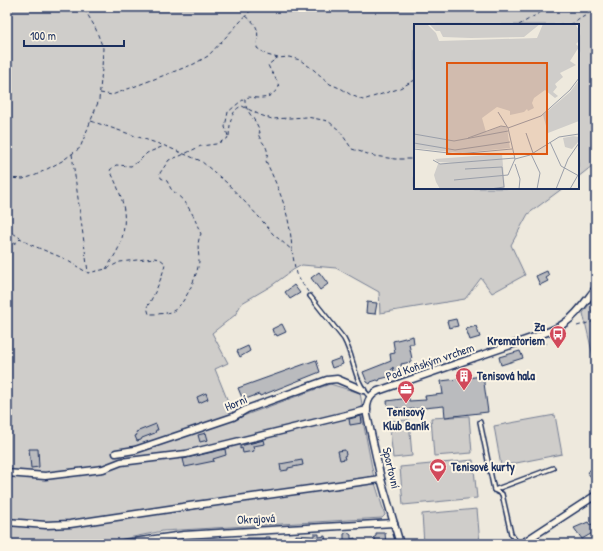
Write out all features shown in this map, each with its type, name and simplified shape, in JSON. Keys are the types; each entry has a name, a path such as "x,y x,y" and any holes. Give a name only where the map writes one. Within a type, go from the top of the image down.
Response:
{"street":[{"name":"Pod Koňským vrchem","path":"370,397 378,391 552,330 566,322 577,312 596,288"},
{"name":"Horní","path":"116,453 135,450 234,417 247,409 327,380 337,379 363,390"},
{"name":"Sportovní","path":"370,397 367,410 381,479 400,544"},
{"path":"7,473 44,476 103,469 121,462 186,454 367,410"},
{"path":"7,522 46,525 70,524 381,479"},
{"path":"521,544 596,495"},
{"name":"Okrajová","path":"119,544 184,535 394,523"}],"lane":[{"path":"310,296 344,339 363,390 370,397"},
{"path":"480,422 494,490"},
{"path":"494,490 553,468"},
{"path":"494,490 502,494 512,534 518,544"}],"path":[{"path":"7,178 23,179 36,175 62,161 80,148 99,100 103,48 95,27 83,7"},
{"path":"100,93 112,95 194,64 208,56 254,7"},
{"path":"521,24 541,12 544,7"},
{"path":"572,24 596,9"},
{"path":"246,16 255,23 258,29 257,48 267,56 278,58 289,57 300,60 330,84 363,100 398,88 414,80"},
{"path":"228,136 225,126 228,112 245,98 266,97 273,94 279,87 278,80 271,72 268,65 278,58"},
{"path":"245,98 246,108 259,128 259,137 266,144 266,161 285,203 291,229 292,250 296,274 310,296"},
{"path":"7,229 29,244 63,258 88,273 106,269 120,262 154,258 160,260 165,263 164,270 147,307 148,314 166,313 180,306 193,280 199,264 197,240 201,234 193,215 185,202 171,189 167,181 161,178 160,173 169,160 201,146 222,142 227,139 232,116 237,108 242,106 260,115 272,118 307,117 328,120 339,130 352,148 374,156 395,159 414,159"},
{"path":"91,121 165,146 201,161 227,182 273,234 292,250"},
{"path":"106,269 121,243 125,218 121,194 110,170 116,164 131,166 139,161 146,153 165,146"},
{"path":"72,153 88,273"},
{"path":"7,247 17,242 21,238"},
{"path":"577,326 596,322 592,310 596,304"}],"shaded area":[{"path":"7,7 596,7 596,170 592,166 579,176 579,24 414,24 414,189 562,189 528,214 511,245 525,275 492,293 481,278 465,299 380,313 379,292 336,268 302,265 242,303 235,315 212,333 228,363 215,369 235,419 330,384 360,393 362,404 361,411 375,483 385,515 382,518 163,531 98,544 7,544"},
{"path":"596,295 596,369 583,313"},
{"name":"Tenisové kurty","path":"555,415 562,454 501,466 494,426"},
{"name":"Tenisové kurty","path":"469,416 472,453 434,456 431,418"},
{"path":"409,420 412,456 393,458 389,421"},
{"name":"Tenisové kurty","path":"473,460 477,498 403,505 400,467"},
{"name":"Tenisové kurty","path":"477,509 480,544 424,544 422,514"}],"building":[{"path":"547,271 549,276 546,278 548,281 540,285 536,276"},
{"path":"319,272 328,284 320,290 311,278"},
{"path":"294,285 300,293 290,299 285,292"},
{"path":"367,302 377,303 375,314 366,313"},
{"path":"456,319 458,326 449,328 447,321"},
{"path":"282,324 286,332 277,336 276,334 274,335 272,329"},
{"path":"476,326 480,337 470,340 466,329"},
{"path":"413,336 414,344 409,344 412,359 411,362 401,364 403,375 395,377 393,367 388,377 380,379 379,381 377,380 371,382 370,384 367,382 363,372 391,361 390,354 395,353 393,341"},
{"path":"248,346 250,351 240,357 237,351"},
{"path":"520,351 523,358 501,365 499,357"},
{"path":"341,358 343,364 332,368 330,362"},
{"path":"316,360 320,372 260,396 259,394 243,400 238,388"},
{"name":"Tenisová hala","path":"483,376 488,412 445,417 444,406 404,410 398,408 388,409 387,401 409,398 409,401 426,400 425,396 443,394 441,381"},
{"path":"206,393 208,399 199,403 197,397"},
{"path":"361,416 362,423 350,425 349,419"},
{"path":"156,424 158,430 156,430 155,433 137,441 135,436 137,435 136,432"},
{"path":"206,433 208,440 200,442 198,435"},
{"path":"264,440 265,444 253,446 254,451 243,453 242,448 240,449 240,446"},
{"path":"29,449 38,449 39,467 31,468"},
{"path":"225,449 226,455 213,459 214,461 185,467 183,459"},
{"path":"345,450 345,459 340,460 338,451"},
{"path":"302,460 303,465 281,471 280,464"},
{"path":"596,466 596,474 591,477 587,472"},
{"path":"588,522 590,525 596,522 596,531 582,539 574,528"},
{"path":"347,532 351,535 351,539 355,538 355,544 344,544 344,534"},
{"path":"376,533 385,533 386,544 376,543 376,540 373,538 376,536"},
{"path":"314,534 319,534 319,537 325,536 326,542 320,544 290,544 290,539 296,538 296,535 314,536"},
{"path":"270,537 270,544 247,544 247,538"}],"place":[{"name":"Za Krematoriem","path":"558,349"},
{"name":"Tenisová hala","path":"464,391"},
{"name":"Tenisový Klub Baník","path":"406,404"},
{"name":"Tenisové kurty","path":"438,482"}]}
